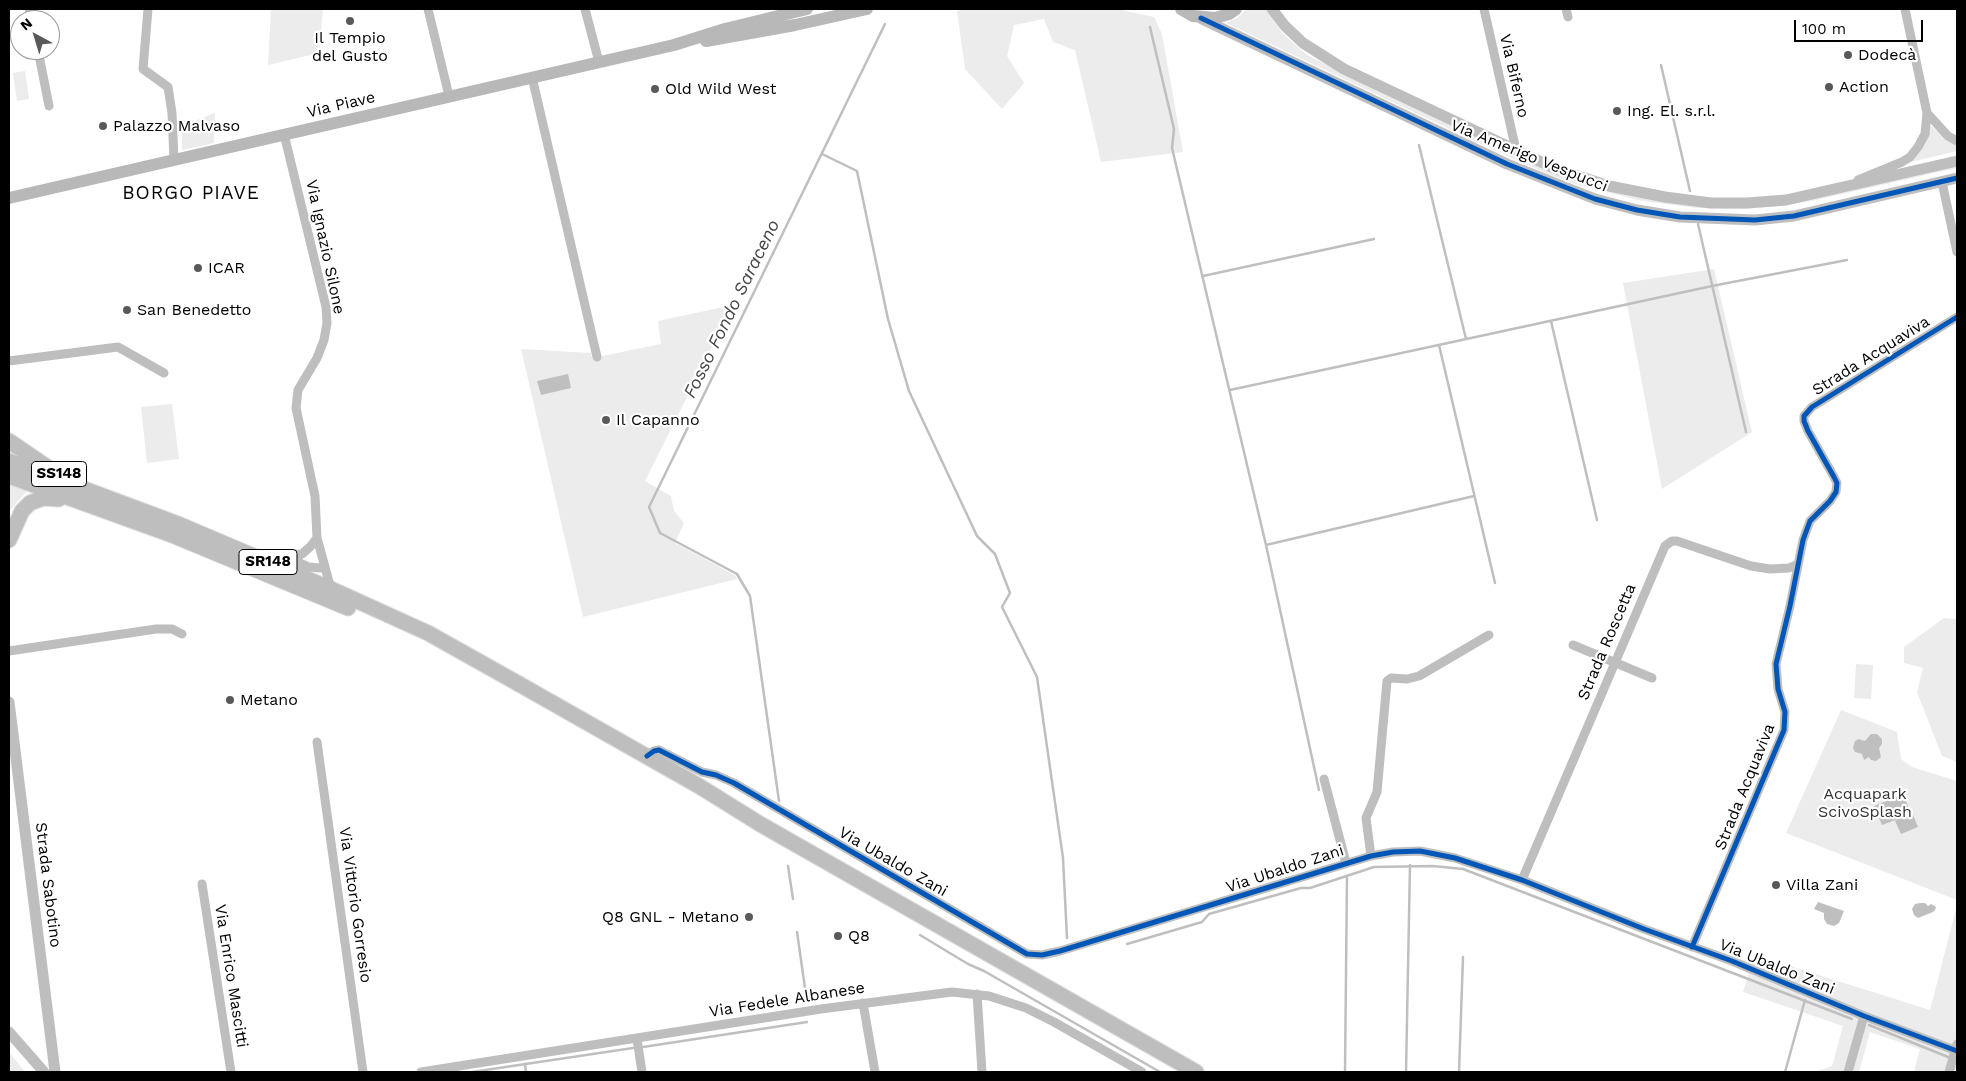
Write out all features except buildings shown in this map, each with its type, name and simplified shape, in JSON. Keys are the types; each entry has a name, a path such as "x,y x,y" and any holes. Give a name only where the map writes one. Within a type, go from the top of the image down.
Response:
{"main road":[{"name":"Via Piave","path":"10,197 674,45 725,29 806,9"},
{"name":"Via Piave","path":"674,45 728,38 867,9"},
{"path":"1172,9 1201,18 1215,18 1236,9"},
{"name":"SS148","path":"9,441 56,472 113,500"},
{"name":"SR148","path":"9,461 178,524 428,633 647,756 760,824 1196,1072"},
{"name":"SR148","path":"9,476 172,535 328,600 519,684"},
{"path":"9,520 30,503 40,498 83,503"},
{"path":"9,540 22,511"}],"street":[{"path":"148,9 143,69 168,87 172,113 174,160"},
{"path":"428,9 449,96"},
{"path":"585,9 599,62"},
{"name":"Via Amerigo Vespucci","path":"1272,9 1295,36 1328,60 1554,168 1609,186 1665,198 1711,203 1747,204 1786,200 1957,161"},
{"name":"Via Biferno","path":"1484,9 1516,150"},
{"path":"1840,188 1902,162 1918,147 1925,134 1927,113 1905,9"},
{"name":"Via Amerigo Vespucci","path":"1201,18 1507,164 1595,200 1637,210 1680,218 1755,220 1794,216 1957,178"},
{"path":"40,60 49,106"},
{"path":"532,78 597,357"},
{"path":"1927,113 1948,136 1957,141"},
{"name":"Via Ignazio Silone","path":"284,134 326,312 327,327 323,344 302,382 296,400 315,496 316,538 331,590"},
{"path":"1942,182 1957,252"},
{"name":"Strada Acquaviva","path":"1692,947 1784,730 1786,712 1778,689 1776,664 1808,524 1830,501 1837,489 1834,477 1806,426 1804,418 1812,408 1957,317"},
{"path":"9,361 118,347 164,373"},
{"path":"270,563 283,555 302,554 316,538"},
{"name":"Strada Roscetta","path":"1522,880 1661,552 1670,542 1681,542 1751,566 1782,569 1798,564"},
{"path":"294,555 300,563 309,567 320,568 324,566"},
{"path":"9,651 156,628 172,629 182,634"},
{"path":"1371,856 1366,818 1377,792 1387,682 1391,678 1407,679 1418,676 1489,635"},
{"path":"1572,645 1652,678"},
{"name":"Strada Sabotino","path":"9,702 55,1072"},
{"name":"Via Vittorio Gorresio","path":"317,742 363,1072"},
{"name":"Via Ubaldo Zani","path":"647,756 652,751 659,750 702,772 716,775 734,783 1012,946 1032,955 1060,951 1371,856 1400,851 1429,852 1462,860 1522,880 1957,1051"},
{"path":"1324,780 1346,863"},
{"name":"Via Enrico Mascitti","path":"202,884 231,1072"},
{"name":"Via Fedele Albanese","path":"421,1072 863,1003 952,992 977,994 1013,1003 1046,1018 1142,1072"},
{"path":"977,994 982,1072"},
{"path":"863,1003 875,1072"},
{"path":"1848,1072 1864,1016"},
{"path":"9,1032 44,1072"},
{"path":"637,1039 642,1072"}],"green space":[{"path":"271,9 323,9 319,53 268,65"},
{"path":"965,9 1116,9 1154,17 1162,34 1183,152 1101,162 1075,50 1053,42 1044,19 1014,25 1007,56 1024,83 1002,109 965,69 957,11"},
{"path":"1247,9 1266,9 1283,34 1307,55 1431,116 1543,167 1730,205 1957,164 1957,168 1807,202 1780,206 1745,209 1697,208 1642,201 1578,185 1548,174 1226,23 1237,18"},
{"path":"25,71 29,99 17,101 13,73"},
{"path":"215,113 214,143 182,150 182,120 195,121"},
{"path":"1931,126 1957,145 1957,151 1903,164"},
{"path":"1714,269 1752,432 1662,489 1623,283"},
{"name":"Il Capanno","path":"733,305 645,481 671,496 674,511 684,523 675,543 736,576 737,579 583,617 521,349 591,353 592,358 661,344 658,321"},
{"path":"172,404 179,459 147,463 141,407"},
{"path":"9,484 28,490 9,511"},
{"path":"1944,618 1957,619 1957,762 1942,756 1917,692 1923,668 1904,663 1904,647"},
{"path":"1856,664 1873,665 1871,699 1854,698"},
{"name":"Acquapark ScivoSplash","path":"1841,710 1897,732 1901,759 1912,767 1957,781 1957,900 1786,833"},
{"path":"1957,905 1957,1072 1914,1072 1920,1049 1870,1032 1859,1072 1814,1072 1832,1066 1843,1026 1743,992 1755,955 1930,1010"},
{"path":"9,1052 25,1072 9,1072"}],"shaded area":[{"path":"568,374 571,388 541,395 537,381"},
{"path":"1871,734 1877,734 1882,739 1882,744 1879,748 1881,757 1876,761 1871,760 1869,757 1864,760 1862,754 1855,752 1853,748 1855,741 1859,739 1865,741"},
{"path":"1903,794 1910,811 1908,812 1909,816 1913,815 1918,827 1901,834 1895,821 1898,819 1882,825 1874,806"},
{"path":"1818,902 1844,911 1839,923 1834,926 1827,924 1824,919 1824,913 1814,909"},
{"path":"1925,903 1928,906 1931,904 1936,907 1935,910 1918,918 1914,915 1912,909 1915,904"}],"waterway":[{"name":"Fosso Fondo Saraceno","path":"779,801 750,596 737,574 660,533 649,507 885,24"},
{"path":"1150,27 1174,129 1172,148 1266,545 1319,790"},
{"path":"1661,65 1690,191"},
{"path":"1419,145 1466,339"},
{"path":"822,154 857,171 888,319 909,391 977,536 995,554 1010,593 1002,607 1037,677 1063,858 1067,938"},
{"path":"1698,224 1746,432"},
{"path":"1203,276 1374,239"},
{"path":"1230,390 1712,286 1847,260"},
{"path":"1551,321 1597,520"},
{"path":"1439,345 1495,583"},
{"path":"1266,545 1474,496"},
{"path":"1406,1072 1410,865"},
{"name":"Fosso Fondo Saraceno","path":"788,866 793,899"},
{"path":"1127,944 1202,922 1209,914 1301,888 1310,888 1374,867 1433,866 1463,869 1852,1019"},
{"path":"1345,1072 1347,876"},
{"name":"Fosso Fondo Saraceno","path":"797,932 807,1002"},
{"path":"920,935 1160,1072"},
{"path":"1459,1072 1463,957"},
{"path":"1785,1072 1805,1000"},
{"path":"643,1047 807,1022"},
{"path":"1869,1025 1953,1059"},
{"path":"1949,1072 1957,1044"},
{"path":"472,1072 633,1048"},
{"path":"525,1064 526,1072"}],"cycle path":[{"path":"1201,18 1507,164 1595,199 1637,210 1680,217 1755,220 1794,216 1957,178"},
{"path":"1692,947 1784,730 1785,712 1778,689 1776,664 1803,540 1810,521 1830,501 1836,492 1837,483 1808,431 1804,416 1812,407 1957,317"},
{"path":"647,756 659,750 702,772 716,775 734,783 1027,954 1042,955 1060,951 1371,856 1393,852 1420,851 1455,858 1522,880 1957,1051"}],"place":[{"name":"Il Tempio del Gusto","path":"350,21"},
{"name":"Dodecà","path":"1848,55"},
{"name":"Action","path":"1829,87"},
{"name":"Old Wild West","path":"655,89"},
{"name":"Ing. El. s.r.l.","path":"1617,111"},
{"name":"Palazzo Malvaso","path":"103,126"},
{"name":"ICAR","path":"198,268"},
{"name":"San Benedetto","path":"127,310"},
{"name":"Il Capanno","path":"606,420"},
{"name":"Metano","path":"230,700"},
{"name":"Villa Zani","path":"1776,885"},
{"name":"Q8 GNL - Metano","path":"749,917"},
{"name":"Q8","path":"838,936"}],"district":[{"name":"BORGO PIAVE","path":"191,193"}]}
